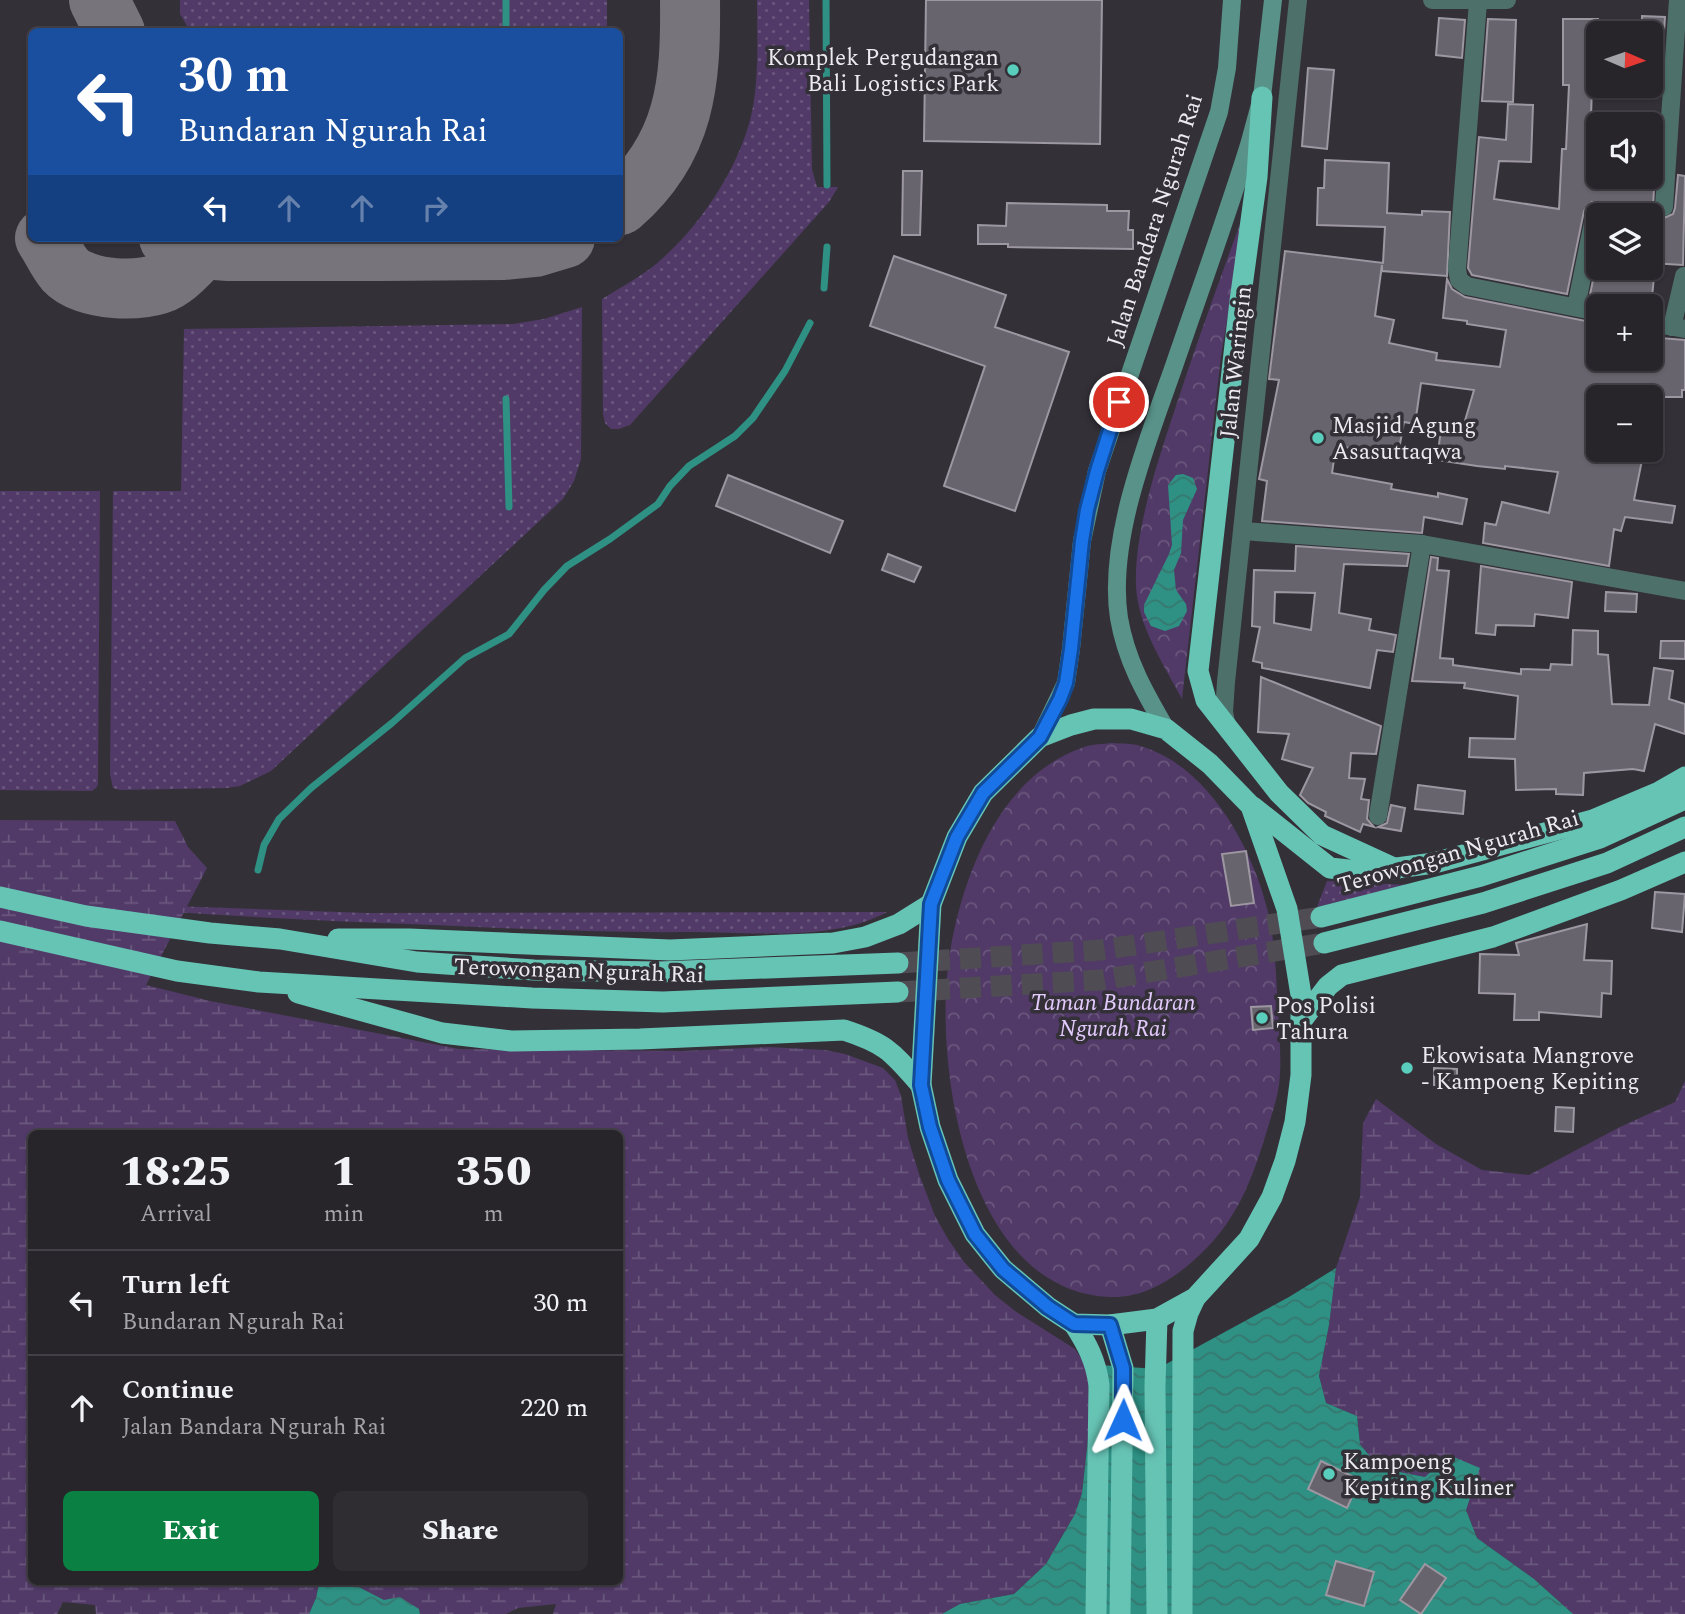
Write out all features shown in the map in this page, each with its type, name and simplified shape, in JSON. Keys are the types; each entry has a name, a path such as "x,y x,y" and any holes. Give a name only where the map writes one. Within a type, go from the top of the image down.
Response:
{"highway":[{"path":"1262,97 1268,178 1237,329 1198,671 1206,700 1279,793 1322,835 1396,869"},
{"path":"1251,806 1287,909 1301,995 1301,1075 1295,1122 1285,1161 1272,1197 1249,1239 1195,1298 1157,1319 1113,1333 1074,1324 1048,1307 1003,1269 975,1234 948,1180 930,1127 921,1085 931,904 957,837 983,793 1040,737 1071,724 1094,719 1131,719 1166,729 1210,764 1251,806 1330,868 1367,872 1434,863 1593,820 1657,793 1685,777"},
{"name":"Terowongan Ngurah Rai","path":"1321,917 1482,876 1600,838 1685,799"},
{"path":"1324,943 1483,903 1607,863 1685,827"},
{"path":"1302,1020 1328,986 1342,975 1493,937 1620,890 1685,862"},
{"path":"0,897 86,916 210,933 280,939 409,939 670,950 833,943 865,937 888,928 931,904"},
{"path":"0,931 177,971 259,982 442,1033 512,1041 640,1039 844,1030 873,1040 892,1052 921,1085"},
{"name":"Terowongan Ngurah Rai","path":"280,939 417,962 534,970 659,972 898,963"},
{"name":"Terowongan Ngurah Rai","path":"259,982 532,998 663,1002 898,992"},
{"path":"1182,1614 1183,1339 1184,1324 1195,1298"},
{"path":"1157,1319 1157,1614"},
{"path":"1074,1324 1087,1343 1097,1366 1099,1385 1096,1614"},
{"path":"1113,1333 1123,1368 1120,1614"}],"main road":[{"name":"Jalan Bandara Ngurah Rai","path":"1040,737 1066,683 1082,541 1097,471 1219,112 1227,68 1233,0"},
{"path":"1166,729 1138,682 1126,653 1119,616 1117,575 1126,520 1142,457 1239,177 1262,97 1273,0"}],"street":[{"name":"Jalan Waringin","path":"1227,730 1224,712 1226,682 1243,531 1268,178 1298,0"},
{"path":"1432,0 1507,0"},
{"path":"1664,207 1678,0"},
{"path":"1478,2 1457,275 1467,286 1586,309"},
{"path":"1576,307 1586,258"},
{"path":"1679,328 1684,276"},
{"path":"1243,531 1422,544 1685,591"},
{"path":"1378,816 1422,544"}],"green space":[{"path":"180,0 607,0 607,28 188,28 180,14"},
{"path":"757,0 809,0 812,169 817,187 838,187 829,202 630,425 611,429 605,423 603,414 602,299 650,269 679,242 707,208 731,169 748,127 755,94"},
{"path":"1246,207 1221,356 1182,699 1155,649 1140,609 1136,575 1141,527 1161,452"},
{"path":"582,307 581,459 574,481 563,499 271,771 240,786 227,788 113,788 110,774 113,491 181,491 184,329 513,324 544,319"},
{"path":"0,491 100,491 98,784 92,791 0,790"},
{"name":"Taman Bundaran Ngurah Rai","path":"1112,743 1140,746 1164,756 1186,770 1223,810 1237,834 1260,884 1270,920 1280,1037 1276,1101 1256,1166 1231,1217 1208,1247 1174,1276 1144,1292 1122,1297 1110,1297 1061,1285 1022,1256 991,1215 969,1164 955,1108 947,1052 946,998 956,922 976,860 991,830 1009,803 1030,780 1055,761 1084,747"},
{"path":"0,820 175,821 188,847 207,868 146,985 210,1001 459,1049 683,1051 769,1047 825,1050 845,1054 883,1068 895,1080 919,1174 935,1216 948,1239 964,1262 995,1295 1075,1349 1088,1369 1090,1421 1082,1493 1075,1514 1046,1564 1014,1594 961,1604 942,1614 553,1614 556,1604 518,1608 506,1614 420,1614 419,1609 384,1600 355,1585 623,1585 623,1130 28,1130 28,1585 319,1585 309,1614 96,1614 95,1605 63,1602 57,1614 0,1614"},
{"path":"1327,881 1408,885 1317,907"},
{"path":"116,904 368,913 887,912 842,928 767,934 354,922 116,908"},
{"path":"1685,1081 1685,1614 1573,1614 1534,1579 1477,1538 1466,1510 1425,1477 1379,1468 1360,1444 1357,1416 1326,1403 1319,1376 1336,1268 1360,1197 1363,1123 1376,1099 1436,1144 1482,1170 1529,1175 1620,1127 1675,1102"}],"water":[{"path":"1183,474 1193,478 1197,489 1183,520 1181,553 1174,570 1176,590 1186,604 1187,611 1179,626 1165,631 1151,626 1144,612 1144,605 1172,545 1168,485 1176,475"},
{"path":"1336,1268 1319,1376 1326,1403 1357,1416 1360,1444 1379,1468 1425,1477 1449,1455 1480,1468 1466,1510 1477,1538 1534,1579 1573,1614 942,1614 960,1604 1014,1594 1046,1564 1075,1514 1082,1493 1090,1421 1086,1364 1157,1369 1289,1297"},
{"path":"319,1585 355,1585 384,1600 400,1597 419,1609 420,1614 309,1614"}],"building":[{"name":"Komplek Pergudangan Bali Logistics Park","path":"926,0 1102,0 1100,144 924,141"},
{"path":"1642,16 1665,17 1663,46 1663,21 1642,21"},
{"path":"1439,18 1465,20 1462,58 1436,55"},
{"path":"1488,19 1516,20 1513,102 1482,101"},
{"path":"1563,19 1598,19 1586,21 1586,98 1592,98 1591,112 1586,112 1586,189 1654,189 1653,203 1586,203 1567,294 1472,275 1468,268 1479,137 1506,140 1508,104 1533,105 1531,162 1499,161 1494,199 1559,209 1562,149 1566,149 1569,85 1563,85"},
{"path":"1308,68 1334,70 1327,149 1302,146"},
{"path":"1325,160 1389,163 1387,213 1422,215 1422,211 1450,212 1447,276 1382,271 1382,265 1375,316 1394,320 1389,343 1437,353 1436,360 1500,367 1506,330 1443,318 1447,279 1452,289 1465,297 1586,321 1586,371 1663,371 1663,338 1685,340 1685,390 1682,390 1682,397 1663,397 1663,385 1586,385 1586,462 1642,462 1634,500 1675,506 1672,523 1625,517 1621,531 1614,529 1609,566 1483,543 1485,523 1496,525 1502,502 1549,513 1558,472 1505,466 1505,469 1437,460 1442,421 1464,424 1474,390 1421,383 1415,424 1404,422 1398,455 1336,446 1332,473 1392,484 1391,489 1438,497 1438,493 1467,499 1462,524 1424,517 1422,533 1262,521 1267,481 1259,479 1279,380 1269,379 1285,251 1383,263 1385,227 1317,225 1318,188 1324,188"},
{"path":"903,171 922,171 920,235 902,235"},
{"path":"1678,175 1685,176 1683,265 1663,264 1663,218 1673,214"},
{"path":"1007,203 1107,205 1107,211 1129,211 1128,230 1133,230 1133,249 978,244 978,225 1006,226"},
{"path":"894,256 1006,295 995,327 1069,352 1015,511 944,486 985,366 870,326"},
{"path":"1593,280 1654,280 1652,294 1590,294"},
{"path":"728,475 843,521 830,553 716,506"},
{"path":"1296,546 1409,554 1407,566 1344,564 1339,613 1371,619 1369,630 1396,635 1393,652 1377,650 1370,688 1262,668 1262,663 1253,661 1260,627 1252,626 1254,570 1295,571","holes":["1275,592 1315,593 1311,630 1274,623"]},
{"path":"888,554 921,567 914,582 882,570"},
{"path":"1431,557 1438,558 1437,570 1449,571 1440,658 1453,659 1453,665 1521,674 1521,669 1550,670 1551,664 1572,665 1573,630 1598,631 1598,654 1608,655 1612,704 1649,705 1654,668 1673,671 1669,699 1685,704 1685,734 1655,724 1644,771 1633,769 1584,773 1583,795 1556,794 1556,789 1516,790 1515,759 1469,757 1470,738 1515,739 1518,696 1464,688 1465,683 1412,681"},
{"path":"1481,566 1572,582 1568,618 1535,614 1534,626 1496,625 1495,635 1476,633"},
{"path":"1606,592 1637,594 1636,612 1605,611"},
{"path":"1661,641 1685,641 1685,659 1660,658"},
{"path":"1261,677 1381,726 1376,754 1351,753 1349,778 1365,779 1361,799 1369,800 1367,819 1374,827 1363,824 1360,832 1325,816 1326,812 1308,803 1300,795 1313,768 1282,759 1289,734 1258,732"},
{"path":"1418,785 1465,791 1463,814 1415,809"},
{"path":"1391,805 1405,808 1401,831 1378,827 1387,823"},
{"path":"1246,851 1254,903 1231,906 1222,854"},
{"path":"1655,892 1685,894 1682,932 1652,928"},
{"path":"1587,924 1584,960 1612,961 1611,994 1602,993 1601,1017 1539,1012 1539,1020 1514,1020 1515,994 1479,993 1480,954 1519,955 1516,943"},
{"name":"Pos Polisi Tahura","path":"1271,1006 1273,1028 1253,1030 1251,1007"},
{"path":"1434,1068 1457,1069 1457,1086 1434,1085"},
{"path":"1556,1107 1574,1108 1573,1132 1555,1131"},
{"path":"1321,1461 1360,1480 1347,1508 1308,1489"},
{"path":"1336,1561 1374,1572 1364,1606 1326,1595"},
{"path":"1425,1564 1446,1578 1421,1614 1400,1600"}],"waterway":[{"path":"506,0 506,28"},
{"path":"826,0 827,185"},
{"path":"824,288 827,247"},
{"path":"258,870 264,845 279,819 311,788 392,723 465,658 509,634 567,566 658,504 689,466 735,436 753,418 785,371 810,323"},
{"path":"506,399 509,507"}],"taxiway":[{"path":"99,0 113,28"},
{"path":"623,202 659,160 680,112 689,59 690,0"},
{"path":"47,242 65,270 74,277 100,286 130,289 157,284 173,277 207,242"},
{"path":"181,242 202,249 229,251 504,250 535,247 552,242"}],"tunnel":[{"path":"898,963 1101,950 1321,917"},
{"path":"898,992 1101,980 1324,943"}],"place":[{"name":"Komplek Pergudangan Bali Logistics Park","path":"1013,70"},
{"name":"Masjid Agung Asasuttaqwa","path":"1318,438"},
{"name":"Pos Polisi Tahura","path":"1262,1018"},
{"name":"Ekowisata Mangrove - Kampoeng Kepiting","path":"1407,1068"},
{"name":"Kampoeng Kepiting Kuliner","path":"1329,1474"}],"route":[{"path":"1119,402 1087,510 1066,683 1040,737 983,793 957,837 931,904 921,1085 930,1127 948,1180 975,1234 1003,1269 1048,1307 1074,1324 1110,1325 1123,1368 1123,1420"}]}
